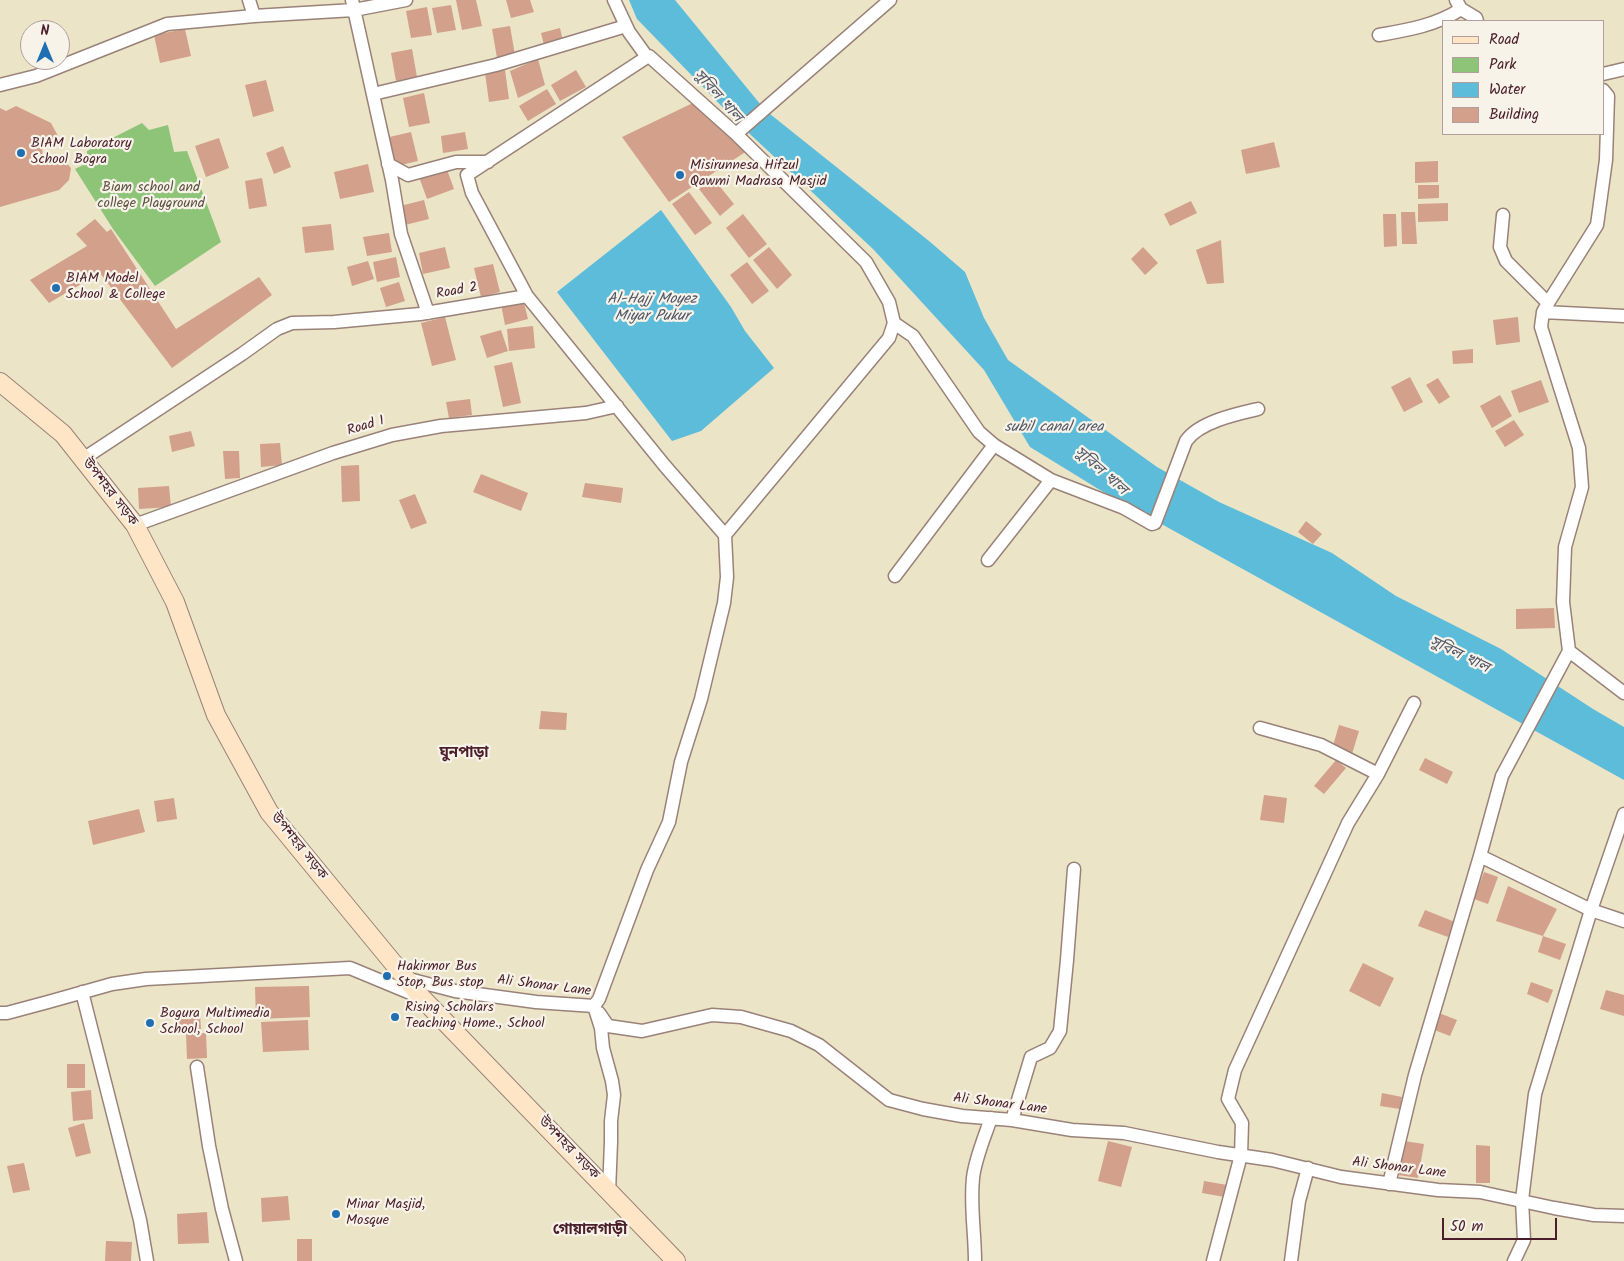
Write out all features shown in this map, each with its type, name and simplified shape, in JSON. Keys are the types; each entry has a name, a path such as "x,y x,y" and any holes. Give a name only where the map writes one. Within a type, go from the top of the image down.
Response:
{"main road":[{"name":"উপশহর সড়ক","path":"0,382 63,434 135,525 175,602 216,715 269,812 422,998 676,1261"}],"street":[{"path":"250,0 254,16"},
{"path":"0,85 36,76 167,24 406,0"},
{"path":"614,0 626,26 647,57 649,56 736,134 866,262 889,302 894,323 889,338 725,534"},
{"path":"736,134 890,0"},
{"path":"353,5 388,164 401,234 428,312"},
{"path":"1379,35 1406,30 1448,18 1459,5 1477,20"},
{"path":"373,94 496,65 626,26"},
{"path":"609,1192 612,1142 610,1121 614,1095 603,1048 601,1028 594,1006 599,999 647,870 669,822 681,762 700,699 724,603 727,558 725,534 665,466 527,296 472,192 467,175 647,57"},
{"path":"1604,74 1624,69"},
{"path":"1389,1184 1415,1075 1502,776 1569,651 1563,602 1565,547 1582,488 1578,448 1541,327 1546,308 1597,225 1606,160 1608,96 1604,91"},
{"path":"388,164 408,175 456,162 488,162"},
{"path":"1503,215 1500,247 1506,261 1546,308 1624,316"},
{"name":"Road 2","path":"83,459 242,354 276,329 292,323 334,322 428,312 527,296"},
{"path":"894,323 914,336 979,432 994,445 1051,480 1124,508 1152,524 1186,442 1193,433 1228,415 1258,409"},
{"name":"Road 1","path":"135,525 333,453 392,435 476,423 586,414 617,406"},
{"path":"895,576 994,445"},
{"path":"988,560 1051,480"},
{"path":"1569,651 1624,693"},
{"path":"1214,1261 1241,1155 1242,1123 1228,1099 1235,1070 1348,823 1378,774 1414,703"},
{"path":"1260,728 1321,744 1378,774"},
{"path":"1514,1261 1524,1240 1522,1200 1535,1094 1591,910 1624,814"},
{"path":"1480,856 1591,910 1624,921"},
{"path":"1012,1120 1031,1057 1050,1048 1060,1031 1074,869"},
{"path":"0,1013 7,1013 112,984 146,979 350,968 422,998"},
{"name":"Ali Shonar Lane","path":"405,978 455,991 536,1002 594,1006 608,1026 642,1030 712,1015 741,1017 791,1030 819,1045 889,1100 962,1116 1012,1120 1072,1130 1124,1133 1308,1168 1341,1177 1360,1178 1389,1184 1438,1190 1480,1192 1594,1215 1624,1216"},
{"path":"82,992 140,1220 147,1261"},
{"path":"197,1067 209,1146 222,1208 236,1261"},
{"path":"975,1261 972,1203 973,1176 991,1118"},
{"path":"1291,1261 1300,1201 1308,1168"}],"green space":[{"name":"Biam school and college Playground","path":"142,123 149,130 168,125 174,152 187,151 221,242 155,286 113,229 75,169 87,163 87,151"}],"water":[{"name":"subil canal area","path":"629,0 675,0 765,110 965,272 984,318 1008,360 1157,467 1219,502 1332,553 1396,596 1501,649 1624,727 1624,780 1100,490 1030,447 984,370 873,249 737,122 637,19"},
{"name":"Al-Hajj Moyez Miyar Pukur","path":"661,210 731,307 745,331 774,368 701,431 672,441 557,292"}],"building":[{"path":"456,0 476,0 482,26 462,30"},
{"path":"506,0 530,0 534,12 511,18"},
{"path":"451,5 456,30 437,33 432,8"},
{"path":"427,7 432,35 411,38 406,11"},
{"path":"510,26 515,55 497,58 492,29"},
{"path":"560,28 563,41 544,45 541,33"},
{"path":"185,29 191,56 160,63 154,35"},
{"path":"412,49 417,77 396,81 391,53"},
{"path":"538,59 545,85 518,98 510,71"},
{"path":"505,70 509,99 489,102 485,73"},
{"path":"576,70 586,87 560,101 551,85"},
{"path":"266,80 274,111 253,117 245,85"},
{"path":"547,89 556,104 528,121 519,106"},
{"path":"424,93 430,123 409,127 403,98"},
{"name":"Misirunnesa Hifzul Qawmi Madrasa Masjid","path":"697,101 750,149 669,202 622,137"},
{"name":"BIAM Laboratory School Bogra","path":"16,106 51,123 58,136 42,147 43,158 64,160 71,168 69,180 59,190 0,207 0,108 6,111"},
{"path":"411,132 418,161 392,167 385,138"},
{"path":"465,132 468,149 443,153 441,136"},
{"path":"219,138 229,168 206,177 195,146"},
{"path":"1274,142 1280,167 1246,174 1241,150"},
{"path":"283,146 291,167 274,174 266,153"},
{"path":"1438,161 1438,182 1415,183 1415,162"},
{"path":"368,164 374,192 340,199 334,172"},
{"path":"446,167 454,189 427,199 419,177"},
{"path":"262,178 267,206 249,209 245,181"},
{"path":"713,178 734,204 720,216 699,189"},
{"path":"1418,185 1439,185 1439,198 1418,199"},
{"path":"689,192 712,223 695,235 672,204"},
{"path":"424,200 429,219 405,225 400,206"},
{"path":"1191,201 1197,213 1170,226 1164,214"},
{"path":"1448,203 1448,221 1418,222 1418,204"},
{"path":"1401,212 1415,212 1417,244 1402,244"},
{"path":"743,214 767,244 749,258 726,228"},
{"path":"1383,214 1396,214 1397,246 1384,247"},
{"name":"BIAM Model School & College","path":"95,219 107,232 111,229 176,329 259,277 272,295 172,368 100,273 49,303 30,280 87,246 76,234"},
{"path":"331,224 334,250 305,253 302,227"},
{"path":"389,233 392,252 367,256 363,237"},
{"path":"1221,240 1224,283 1207,284 1196,250"},
{"path":"445,247 450,268 423,274 419,253"},
{"path":"769,247 792,275 777,289 753,260"},
{"path":"1143,247 1158,263 1145,275 1131,259"},
{"path":"396,257 400,277 377,282 373,262"},
{"path":"368,261 374,279 352,286 347,267"},
{"path":"747,262 769,291 752,304 730,275"},
{"path":"493,264 500,292 481,297 474,268"},
{"path":"399,282 405,301 386,307 380,288"},
{"path":"523,299 528,319 505,325 501,304"},
{"path":"445,317 456,360 432,366 421,323"},
{"path":"1518,317 1520,342 1496,345 1493,320"},
{"path":"533,326 535,348 509,351 507,329"},
{"path":"501,330 508,351 487,358 480,336"},
{"path":"1473,349 1473,363 1453,364 1452,351"},
{"path":"512,362 521,403 503,407 494,366"},
{"path":"1410,377 1423,402 1404,412 1391,387"},
{"path":"1438,378 1450,397 1439,404 1426,385"},
{"path":"1541,380 1549,402 1519,413 1511,391"},
{"path":"1500,395 1512,416 1492,428 1480,406"},
{"path":"470,399 472,415 449,418 446,402"},
{"path":"1514,420 1524,435 1505,447 1495,431"},
{"path":"191,431 195,446 172,452 169,436"},
{"path":"280,443 282,465 261,467 260,444"},
{"path":"223,451 239,451 240,478 225,479"},
{"path":"359,465 360,501 342,502 341,466"},
{"path":"481,474 528,493 521,511 473,492"},
{"path":"585,483 623,488 621,503 582,497"},
{"path":"169,486 171,507 139,509 138,488"},
{"path":"415,494 427,523 411,529 399,500"},
{"path":"1306,521 1322,534 1313,544 1298,532"},
{"path":"1554,608 1555,628 1516,629 1516,609"},
{"path":"541,711 567,713 566,730 539,729"},
{"path":"1339,725 1359,731 1352,754 1332,749"},
{"path":"1425,758 1453,772 1447,784 1419,770"},
{"path":"1336,760 1346,768 1324,794 1314,786"},
{"path":"1264,795 1287,798 1284,823 1260,820"},
{"path":"174,798 177,819 157,822 154,801"},
{"path":"139,809 145,832 93,845 88,821"},
{"path":"1484,872 1498,877 1488,904 1474,899"},
{"path":"1508,886 1557,909 1543,936 1496,921"},
{"path":"1425,910 1455,922 1448,937 1418,926"},
{"path":"1543,936 1566,944 1560,960 1538,952"},
{"path":"1363,963 1394,978 1380,1007 1349,991"},
{"path":"1531,982 1553,990 1548,1003 1527,994"},
{"path":"309,986 310,1017 256,1019 255,987"},
{"path":"1606,990 1624,995 1624,1016 1600,1009"},
{"path":"1439,1013 1457,1020 1450,1036 1432,1029"},
{"path":"200,1014 201,1029 180,1031 178,1017"},
{"path":"308,1020 309,1050 263,1052 261,1022"},
{"path":"206,1033 207,1058 187,1059 186,1034"},
{"path":"67,1064 85,1064 85,1088 67,1088"},
{"path":"91,1090 93,1119 73,1121 71,1092"},
{"path":"1382,1093 1402,1097 1400,1109 1380,1106"},
{"path":"84,1123 91,1153 76,1157 68,1128"},
{"path":"1108,1141 1132,1147 1121,1187 1098,1181"},
{"path":"1404,1141 1424,1144 1418,1178 1398,1175"},
{"path":"1476,1145 1490,1146 1490,1183 1476,1183"},
{"path":"24,1163 30,1190 13,1193 7,1166"},
{"path":"1204,1181 1227,1185 1225,1197 1202,1193"},
{"path":"288,1196 290,1220 262,1222 261,1198"},
{"path":"207,1212 209,1243 178,1244 177,1214"},
{"path":"297,1239 312,1239 312,1261 297,1261"},
{"path":"106,1241 132,1242 131,1261 105,1261"}],"place":[{"name":"BIAM Laboratory School Bogra","path":"21,153"},
{"name":"Misirunnesa Hifzul Qawmi Madrasa Masjid","path":"680,175"},
{"name":"BIAM Model School & College","path":"56,288"},
{"name":"Hakirmor Bus Stop, Bus stop","path":"387,976"},
{"name":"Rising Scholars Teaching Home., School","path":"395,1017"},
{"name":"Bogura Multimedia School, School","path":"150,1023"},
{"name":"Minar Masjid, Mosque","path":"336,1214"}],"district":[{"name":"ঘুনপাড়া","path":"464,754"},
{"name":"গোয়ালগাড়ী","path":"590,1231"}],"water label":[{"name":"সুবিল খাল","path":"717,97"},
{"name":"সুবিল খাল","path":"1100,472"},
{"name":"সুবিল খাল","path":"1459,656"}]}
